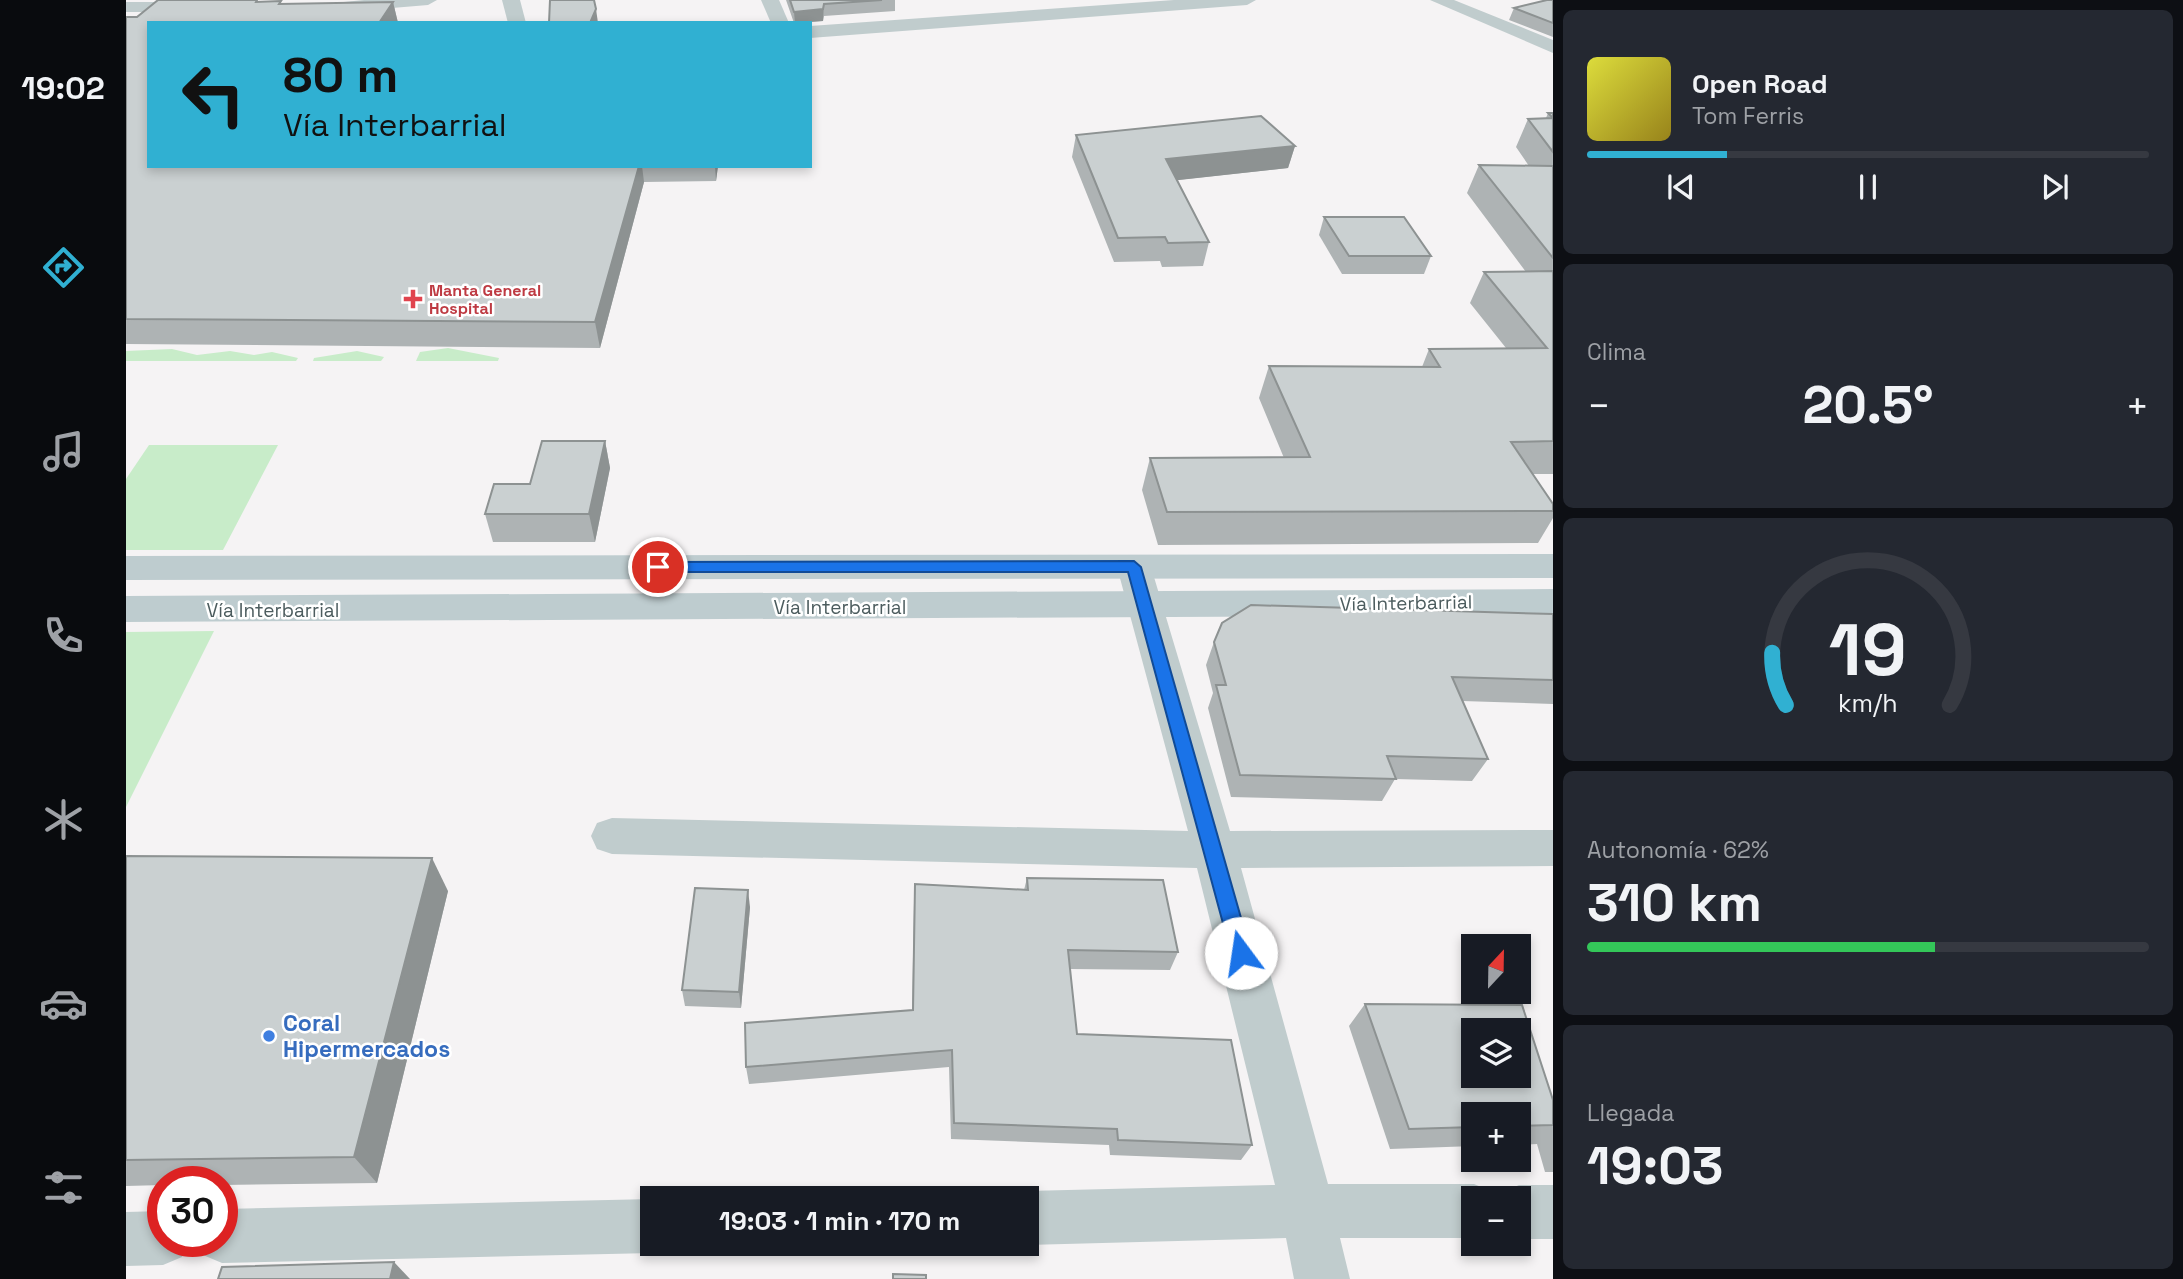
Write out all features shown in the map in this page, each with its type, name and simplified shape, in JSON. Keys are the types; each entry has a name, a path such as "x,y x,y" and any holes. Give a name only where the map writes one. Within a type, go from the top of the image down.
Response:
{"main road":[{"name":"Vía Interbarrial","path":"126,568 1553,566"},
{"name":"Vía Interbarrial","path":"126,609 1553,602"}],"street":[{"path":"320,7 376,6 429,0"},
{"path":"511,0 516,21"},
{"path":"770,0 779,21"},
{"path":"812,32 1120,5 1247,0"},
{"path":"1439,0 1553,47"},
{"path":"126,7 223,7"},
{"path":"1134,567 1214,850 1308,1211 1322,1279"},
{"path":"612,836 1214,850 1553,848"},
{"path":"1039,1218 1308,1211 1461,1212"},
{"path":"1531,1212 1553,1212"},
{"path":"238,1236 640,1226"},
{"path":"126,1239 147,1238"}],"green space":[{"path":"448,348 499,358 498,361 416,361 420,352"},
{"path":"172,349 197,355 230,351 254,355 272,352 298,358 296,361 126,361 126,351"},
{"path":"357,351 384,357 381,361 313,361 314,358"},
{"path":"149,445 278,445 223,550 126,550 126,479"},
{"path":"214,631 126,807 126,632"}],"building":[{"path":"158,0 281,1 279,4 393,2 380,21 147,21 147,168 638,168 595,322 126,319 126,17 137,17"},
{"path":"550,0 594,0 596,9 591,21 549,21"},
{"path":"790,0 882,0 824,4 823,9 794,12"},
{"path":"1553,0 1553,23 1514,8"},
{"path":"1261,116 1295,146 1166,159 1209,242 1168,243 1165,237 1118,238 1076,135"},
{"path":"1553,118 1553,152 1528,119"},
{"path":"1479,165 1553,166 1553,258"},
{"path":"1324,217 1404,217 1431,256 1349,256"},
{"path":"1553,271 1553,441 1511,442 1553,504 1553,511 1167,512 1150,458 1310,457 1269,366 1440,367 1429,349 1547,348 1484,272"},
{"path":"542,441 605,441 589,514 485,514 494,484 530,484"},
{"path":"1251,605 1553,614 1553,680 1452,677 1488,759 1387,756 1396,779 1240,775 1216,685 1226,685 1214,642 1222,623"},
{"name":"Coral Hipermercados","path":"126,856 432,858 354,1157 126,1160"},
{"path":"1027,878 1163,880 1178,952 1068,950 1077,1034 1231,1040 1252,1145 1118,1140 1117,1129 954,1123 952,1050 746,1067 745,1023 913,1010 915,884 1028,890"},
{"path":"695,888 748,890 739,992 682,990"},
{"path":"1365,1004 1522,1005 1526,1018 1461,1018 1461,1088 1531,1088 1531,1033 1553,1100 1553,1125 1531,1126 1531,1102 1461,1102 1461,1127 1409,1129"},
{"path":"394,1262 390,1279 218,1279 222,1267"},
{"path":"893,1274 926,1275 926,1279 893,1279"}],"place":[{"name":"Manta General Hospital","path":"413,299"},
{"name":"Coral Hipermercados","path":"269,1036"}],"route":[{"path":"658,567 1134,567 1241,953"}]}
